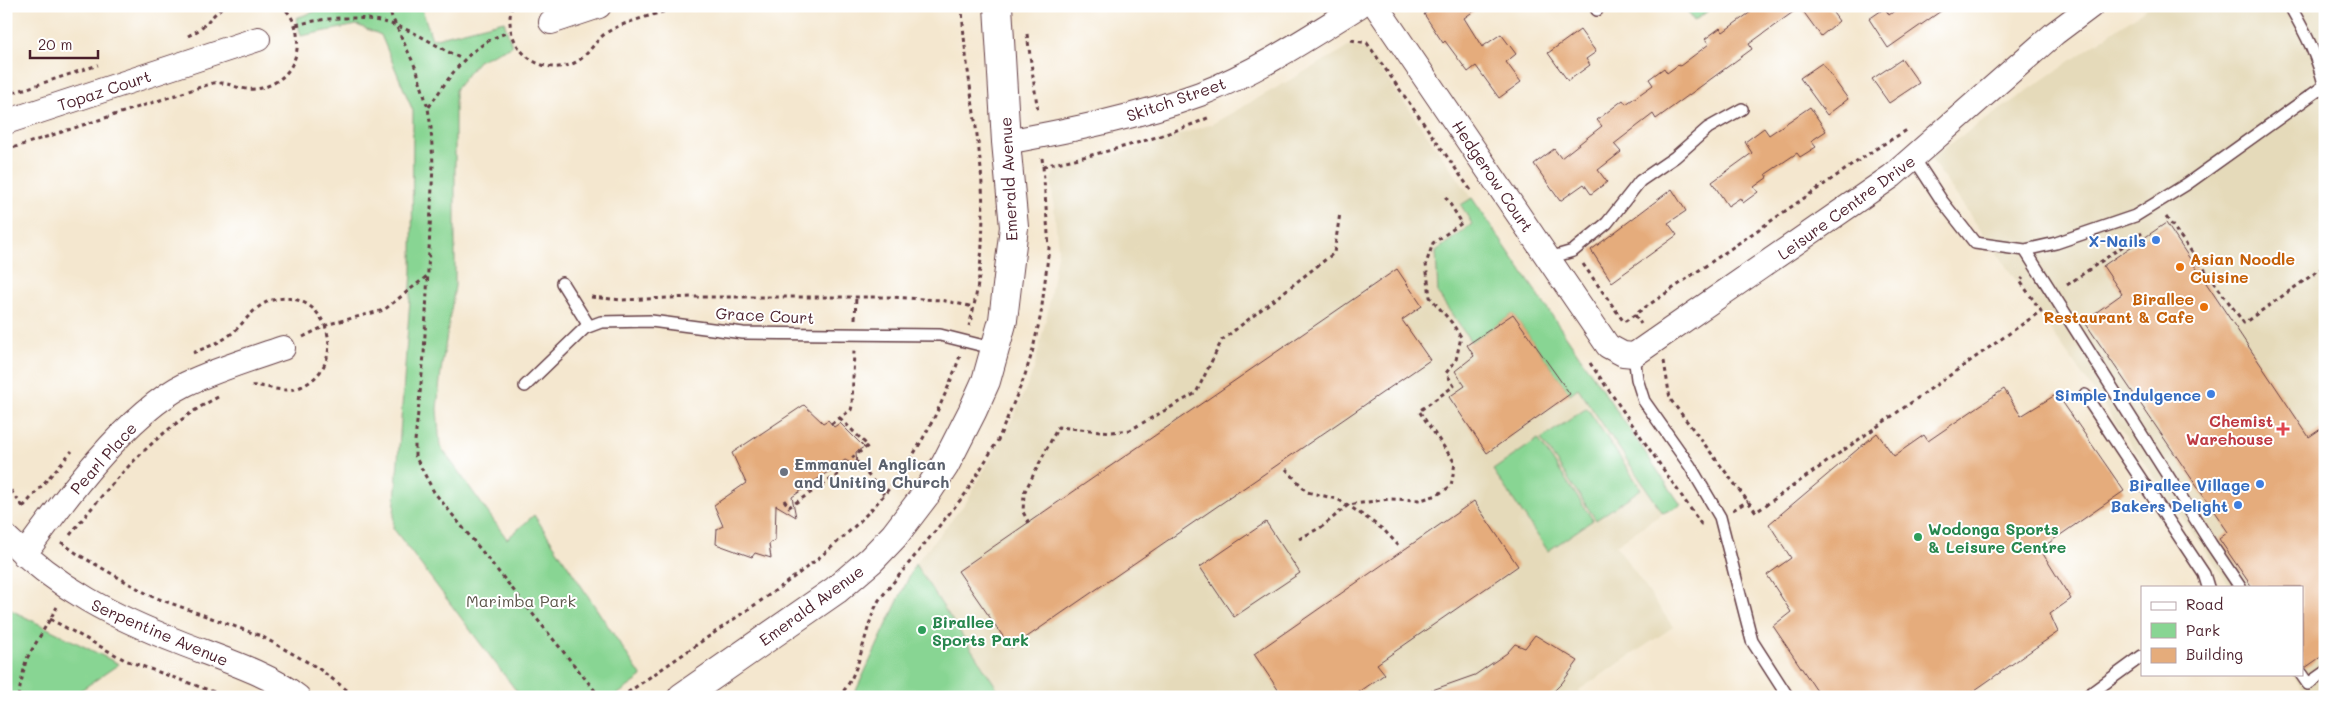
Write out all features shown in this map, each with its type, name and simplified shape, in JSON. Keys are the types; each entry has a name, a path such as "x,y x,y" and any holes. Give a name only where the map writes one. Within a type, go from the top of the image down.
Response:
{"street":[{"path":"551,22 599,6"},
{"name":"Emerald Avenue","path":"682,697 836,590 872,560 921,502 949,456 986,381 1003,320 1009,285 1014,227 1006,142 998,6"},
{"name":"Skitch Street","path":"1006,142 1097,125 1200,93 1262,66 1359,6"},
{"name":"Hedgerow Court","path":"1376,6 1608,346 1623,354 1634,356"},
{"name":"Leisure Centre Drive","path":"1634,356 1892,176 2054,33 2091,6"},
{"name":"Topaz Court","path":"6,122 258,39"},
{"name":"Pearl Place","path":"24,555 43,528 114,442 162,400 185,384 283,348"},
{"name":"Serpentine Avenue","path":"6,537 24,555 68,588 112,614 216,655 298,697"}],"lane":[{"path":"1914,158 1942,201 1974,243 2025,250 2056,243 2134,216 2187,184 2324,87 2309,38 2290,6"},
{"path":"1549,258 1574,251 1607,222 1640,181 1675,157 1708,128 1742,109"},
{"path":"2025,250 2210,544 2239,586"},
{"path":"525,386 589,326 562,283"},
{"name":"Grace Court","path":"589,326 608,322 651,321 743,333 940,335 996,349"},
{"path":"1634,356 1637,379 1644,401 1690,466 1720,517 1752,642 1788,697"},
{"path":"2085,395 2204,574 2208,586"},
{"path":"2086,697 2141,657"},
{"path":"2302,676 2308,684 2325,672"}],"path":[{"path":"179,39 199,30 223,6"},
{"path":"6,150 213,84 222,82 247,89 276,82 290,70 295,60 298,40 296,25 282,6"},
{"path":"386,6 417,71 428,108 433,165 424,356 415,456 434,492 600,697"},
{"path":"621,697 818,560 860,522 884,494 908,462 933,422 965,341 974,307 981,259 981,171 962,6"},
{"path":"296,25 323,19 351,16 375,20 412,32 462,59"},
{"path":"1026,31 1038,114 1046,113"},
{"path":"428,108 462,59 485,42 509,32"},
{"path":"1346,44 1353,39 1367,43 1476,198"},
{"path":"6,95 106,62"},
{"path":"1040,136 1043,166 1139,142 1214,115"},
{"path":"1574,251 1624,322 1874,150 1911,128"},
{"path":"1299,538 1323,526 1348,505 1389,499 1421,500 1436,495 1451,486 1455,463 1419,411 1454,386 1446,373 1456,360 1461,337 1430,297 1426,264 1433,243 1462,223 1446,196"},
{"path":"1029,523 1023,512 1024,493 1058,426 1112,432 1130,430 1196,392 1222,340 1334,253 1340,213"},
{"path":"2159,221 2167,216 2244,323 2325,266"},
{"path":"2054,294 2143,232"},
{"path":"283,348 329,324 384,310 428,275"},
{"path":"576,304 597,297 622,300 693,297 856,297 941,300 974,307"},
{"path":"831,424 852,406 856,297"},
{"path":"1635,315 1663,356 1670,399 1756,512 2041,311"},
{"path":"1589,361 1701,524 1720,517 1748,501"},
{"path":"840,418 868,446 853,457 884,494"},
{"path":"784,500 789,507 857,462"},
{"path":"1286,469 1307,492 1337,499 1348,505 1378,525 1398,545"},
{"path":"6,484 23,507 43,528 79,555 152,596 261,636 318,668 356,697"},
{"path":"18,697 26,660 68,588"},
{"path":"50,619 125,660 228,697"}],"shaded area":[{"name":"Birallee Village","path":"2150,6 2325,6 2325,684 2307,696 2293,676 2304,676 2304,586 2230,586 1930,158"},
{"path":"1350,46 1367,50 1472,198 1681,505 1663,513 1616,545 1673,627 1579,690 1583,697 1003,697 915,564 967,501 1013,418 1034,369 1048,310 1058,248 1051,179 1058,167 1129,151 1212,124"}],"green space":[{"name":"Marimba Park","path":"331,6 421,6 432,39 504,21 512,46 478,61 455,90 455,286 441,371 437,409 440,446 507,539 534,515 642,677 614,697 521,697 393,528 412,272 413,111 381,35 357,25 301,36 296,18"},
{"path":"1684,6 1715,6 1694,21"},
{"path":"1472,198 1681,505 1663,513 1578,388 1570,394 1513,314 1471,342 1438,294 1436,251 1472,224 1461,205"},
{"path":"1587,408 1641,489 1596,520 1541,439"},
{"path":"1538,439 1593,520 1548,551 1493,470"},
{"name":"Birallee Sports Park","path":"915,564 1003,697 853,697"},
{"path":"6,606 119,664 71,697 6,697"}],"building":[{"path":"1436,6 1481,6 1464,18 1482,47 1501,34 1516,54 1506,62 1521,82 1499,98 1476,66 1468,72 1445,41 1443,43 1424,14"},
{"path":"1759,6 1828,6 1839,21 1821,36 1800,7 1749,44 1752,49 1656,119 1653,114 1614,144 1621,152 1598,170 1607,182 1591,194 1584,184 1560,201 1534,164 1554,149 1561,158 1602,126 1597,120 1623,100 1626,104 1653,85 1649,79 1664,68 1667,73 1678,65 1680,66 1709,44 1705,39 1720,28 1723,32"},
{"path":"1901,6 1948,6 1888,48 1869,19 1885,8 1889,15"},
{"path":"1580,30 1596,52 1586,59 1590,65 1568,81 1548,53"},
{"path":"1902,59 1919,83 1889,103 1872,79"},
{"path":"1822,63 1848,99 1827,115 1800,78"},
{"path":"1810,107 1826,131 1811,141 1816,147 1800,157 1797,153 1766,174 1768,177 1754,187 1758,192 1743,203 1740,198 1728,206 1712,182 1752,153 1745,142 1764,128 1769,135"},
{"path":"1672,189 1686,211 1668,223 1677,235 1612,282 1591,250"},
{"name":"Birallee Village","path":"2166,223 2309,437 2325,426 2325,654 2305,668 2304,586 2251,586 2219,539 2228,532 2084,321 2122,294 2103,266"},
{"path":"1397,269 1422,306 1402,320 1430,360 1011,648 958,571"},
{"path":"1513,314 1570,394 1487,453 1449,397 1465,386 1455,371 1474,356 1467,345"},
{"name":"Wodonga Sports & Leisure Centre","path":"2004,389 2021,416 2057,394 2124,491 2040,549 2071,599 2050,614 2058,632 1965,697 1821,697 1773,626 1791,612 1767,575 1791,558 1769,524 1877,433 1894,456 1924,435 1928,441"},
{"name":"Emmanuel Anglican and Uniting Church","path":"804,405 823,423 828,420 834,427 840,423 864,447 856,452 857,466 845,460 792,497 796,517 776,505 775,540 769,544 771,558 755,553 752,557 716,544 717,529 723,526 714,505 746,483 732,453"},
{"path":"1474,501 1518,566 1377,664 1385,674 1352,697 1283,697 1254,654"},
{"path":"1266,522 1300,573 1234,617 1200,567"},
{"path":"1535,635 1578,661 1562,683 1548,697 1422,697 1421,694 1475,675 1507,653 1515,644 1525,648"}],"place":[{"name":"X-Nails","path":"2156,240"},
{"name":"Asian Noodle Cuisine","path":"2180,267"},
{"name":"Birallee Restaurant & Cafe","path":"2204,307"},
{"name":"Simple Indulgence","path":"2211,394"},
{"name":"Chemist Warehouse","path":"2283,429"},
{"name":"Emmanuel Anglican and Uniting Church","path":"784,472"},
{"name":"Birallee Village","path":"2260,484"},
{"name":"Bakers Delight","path":"2238,505"},
{"name":"Wodonga Sports & Leisure Centre","path":"1918,537"},
{"name":"Birallee Sports Park","path":"922,630"}]}
